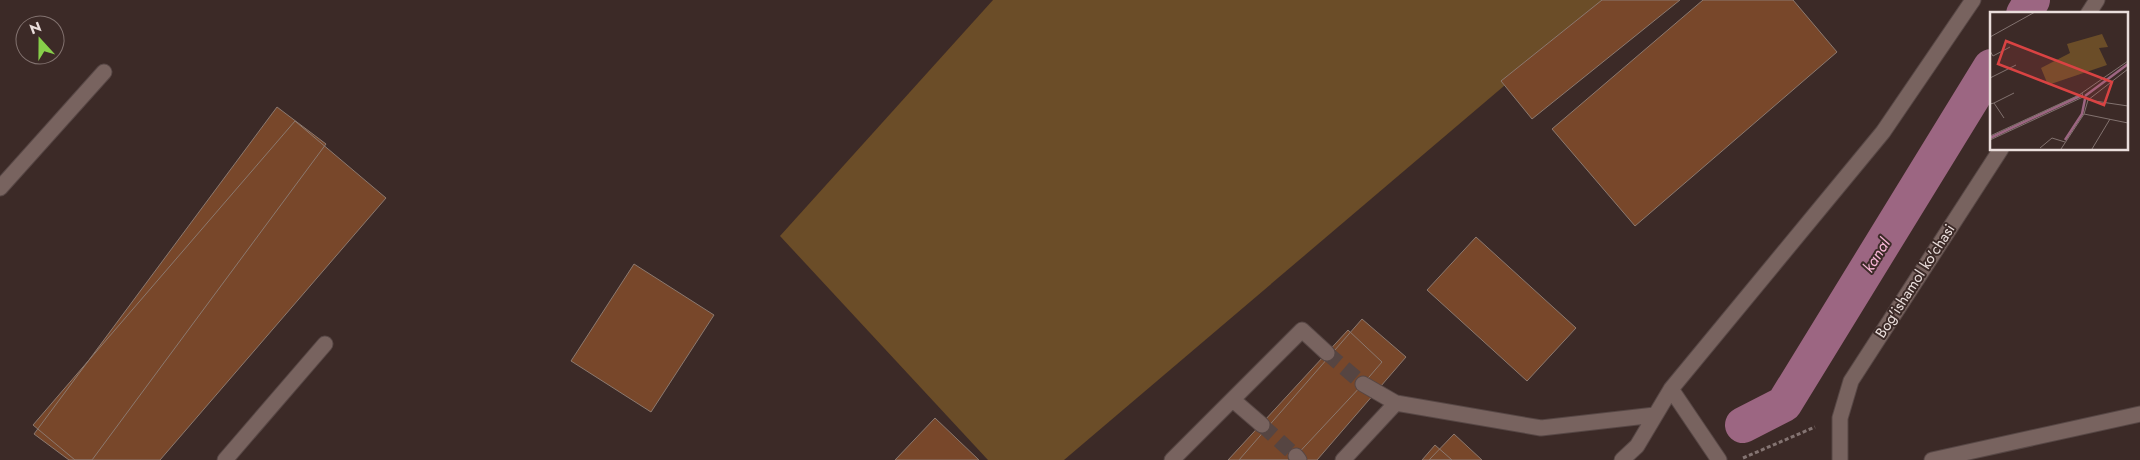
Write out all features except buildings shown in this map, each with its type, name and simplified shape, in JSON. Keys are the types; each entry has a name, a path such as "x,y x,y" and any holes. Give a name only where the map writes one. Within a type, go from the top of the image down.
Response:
{"street":[{"path":"1622,460 1637,446 1671,388 1883,132 1973,0"},
{"path":"2089,12 2097,0"},
{"path":"0,188 104,72"},
{"name":"Bog'ishamol ko'chasi","path":"1840,460 1840,418 1851,381 2000,150"},
{"path":"1172,460 1302,330 1327,353"},
{"path":"225,460 325,344"},
{"path":"1363,384 1396,403 1541,428 1655,415"},
{"path":"1671,388 1719,460"},
{"path":"1232,400 1262,425"},
{"path":"1343,460 1396,403"},
{"path":"1932,460 2140,414"}],"path":[{"path":"1740,460 1795,435 1840,418"}],"shaded area":[{"path":"993,0 1605,0 1064,460 988,460 780,236"}],"waterway":[{"name":"kanal","path":"2025,12 2032,0"},
{"name":"kanal","path":"1743,425 1784,404 1990,69"}],"tunnel":[{"path":"1327,353 1363,384"},
{"path":"1262,425 1296,456"}]}
